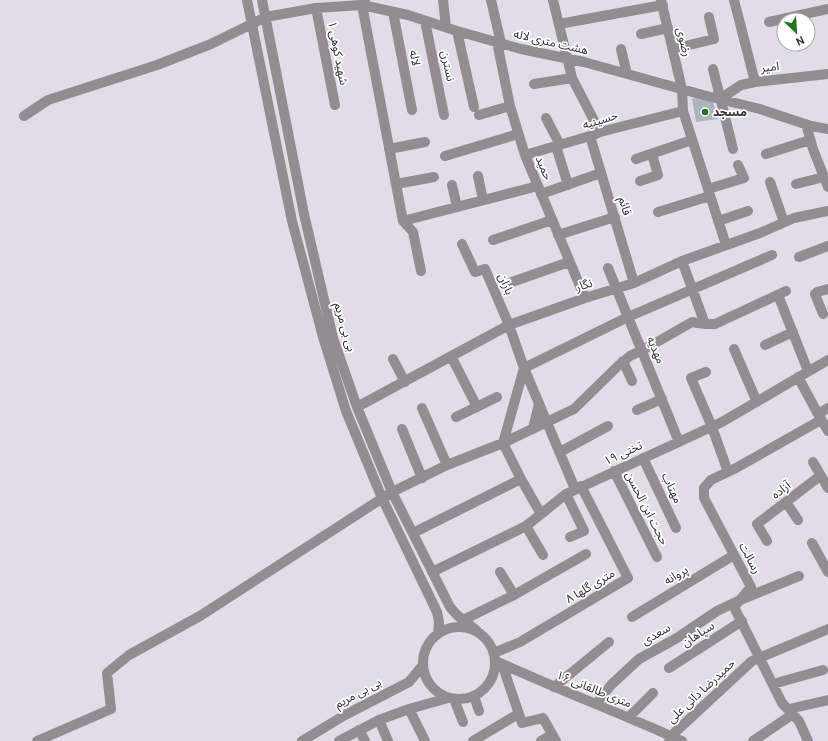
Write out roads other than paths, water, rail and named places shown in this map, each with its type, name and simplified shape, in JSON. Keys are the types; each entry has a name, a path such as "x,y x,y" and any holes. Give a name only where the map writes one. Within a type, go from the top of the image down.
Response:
{"street":[{"name":"بی بی مریم","path":"247,0 292,221 323,337 346,411 382,498 437,612 439,622 438,634"},
{"name":"بی بی مریم","path":"262,0 304,214 333,338 357,407 392,492 450,607 477,631"},
{"path":"442,0 446,27"},
{"name":"حمید","path":"491,0 510,106 518,134 539,190 585,298"},
{"path":"553,0 572,78 600,132"},
{"path":"734,0 755,82"},
{"name":"هشت متری لاله","path":"24,116 48,100 157,65 211,44 266,18 316,8 364,3 521,49 566,58 760,109 806,124 828,129"},
{"path":"364,3 403,221 413,232 421,271"},
{"path":"559,24 662,3"},
{"name":"رضوی","path":"662,3 682,89 682,111 726,246"},
{"name":"شهید کوهی ۱","path":"316,8 335,104"},
{"path":"769,22 828,9"},
{"name":"لاله","path":"393,12 412,110"},
{"path":"673,50 714,39 709,17"},
{"name":"نسترن","path":"425,21 444,116"},
{"path":"641,34 668,28"},
{"path":"458,31 476,111 510,106"},
{"path":"621,49 627,74"},
{"path":"713,69 733,149"},
{"name":"امیر","path":"720,99 741,85 755,82 828,74"},
{"path":"534,84 572,78"},
{"name":"حسینیه","path":"525,155 600,132 682,111"},
{"path":"546,118 558,146 568,184"},
{"path":"806,124 810,140 828,187"},
{"path":"445,156 518,134"},
{"name":"قائم","path":"590,136 634,283"},
{"path":"636,160 692,140"},
{"path":"766,154 810,140"},
{"path":"389,149 425,142"},
{"path":"640,181 658,175 652,154"},
{"path":"658,212 744,178 738,165"},
{"path":"403,221 483,200 568,184 601,173"},
{"path":"478,176 483,200"},
{"path":"396,184 434,177"},
{"path":"796,184 824,177"},
{"path":"770,182 784,222"},
{"path":"452,185 457,207"},
{"path":"718,221 748,211"},
{"name":"نگار","path":"357,407 509,325 585,298 634,283 682,261 726,246 794,218 828,211"},
{"path":"558,235 615,218"},
{"path":"493,240 552,220"},
{"name":"باران","path":"462,244 475,272 485,269 509,325"},
{"path":"799,257 828,246"},
{"path":"541,514 503,443 524,368 628,317 772,254"},
{"path":"682,261 705,324"},
{"path":"512,282 570,262"},
{"name":"مهدیه","path":"608,268 679,442"},
{"path":"823,314 815,294 828,289"},
{"path":"37,741 111,709 107,673 129,655 200,616 392,492 448,465 533,430 574,409 623,361 692,322 715,324 782,293 793,332 808,371"},
{"path":"509,325 524,368 560,452 574,490 584,531 570,537"},
{"path":"765,345 793,332"},
{"path":"734,349 757,402"},
{"path":"451,356 476,407"},
{"path":"392,359 405,382"},
{"name":"تختی ۱۹","path":"432,572 526,526 574,490 712,427 828,360"},
{"path":"623,361 632,381"},
{"path":"706,372 691,378 712,427 728,472 819,417 828,408"},
{"path":"798,377 819,417 828,430"},
{"path":"456,417 496,397"},
{"path":"637,410 662,399"},
{"path":"533,430 539,402"},
{"path":"422,408 448,465"},
{"path":"560,452 608,426"},
{"path":"402,428 422,478"},
{"name":"مهتاب","path":"643,458 676,528"},
{"path":"813,462 828,488"},
{"name":"حجت ابن الحسن","path":"614,472 657,557"},
{"name":"رسالت","path":"728,472 712,480 704,488 704,498 751,587 734,607 742,621 756,660 773,684 782,703 799,721 808,741"},
{"name":"آزاده","path":"767,541 757,524 820,476"},
{"path":"413,532 521,479"},
{"name":"۸ متری گلها","path":"497,659 520,642 628,578 574,490"},
{"path":"786,502 798,520"},
{"path":"526,526 543,555"},
{"path":"812,543 828,572"},
{"path":"463,620 514,595 586,554"},
{"name":"پروانه","path":"632,617 734,555"},
{"path":"500,572 514,595"},
{"name":"سعدی","path":"596,704 611,685 639,659 677,638 717,611 799,576"},
{"name":"سپاهان","path":"669,668 742,621"},
{"path":"463,722 451,698 436,691 428,683 423,665 424,653 429,642 438,634 447,629 457,627 477,631 488,640 522,723 543,718 554,738 541,741"},
{"path":"756,660 828,629"},
{"path":"554,687 609,642"},
{"path":"339,741 379,720 409,709 451,698 464,699 474,696 483,690 490,682 497,659"},
{"name":"۱۶ متری طالقانی","path":"497,659 554,687 629,717 670,739 682,741"},
{"name":"حمیدرضا دائی علی","path":"670,739 756,660"},
{"name":"بی بی مریم","path":"302,741 345,715 409,682 423,665"},
{"path":"773,684 823,670"},
{"path":"629,717 653,693"},
{"path":"474,696 479,711"},
{"path":"753,741 791,712 828,700"},
{"path":"409,709 425,741"},
{"path":"473,741 518,714"},
{"path":"379,720 388,741"},
{"path":"359,730 365,741"}],"place":[{"name":"مسجد","path":"705,112"}]}
